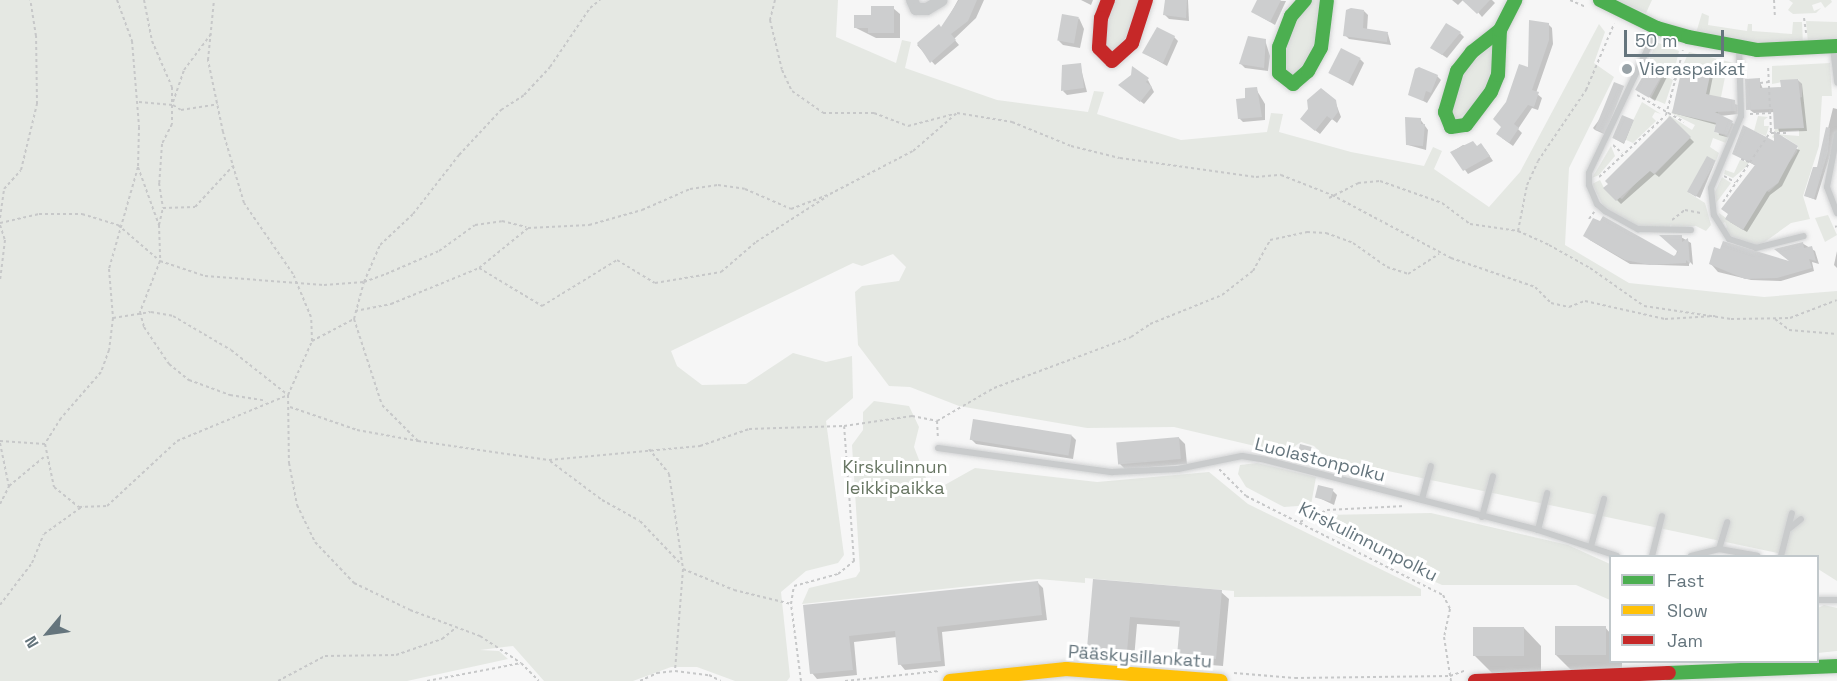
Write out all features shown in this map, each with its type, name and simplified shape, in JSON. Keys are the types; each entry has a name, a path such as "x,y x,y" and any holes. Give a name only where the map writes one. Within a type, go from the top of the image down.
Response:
{"street":[{"path":"912,0 916,9 927,9 942,0"},
{"path":"1108,0 1101,18 1099,48 1105,58 1112,61 1132,43 1146,0"},
{"path":"1305,0 1291,16 1279,47 1279,73 1293,84 1308,71 1321,48 1327,0"},
{"path":"1500,30 1472,52 1457,71 1445,112 1451,127 1466,125 1491,92 1498,75 1500,30 1515,0"},
{"path":"1600,0 1657,28 1739,47 1757,50 1835,47"},
{"path":"1474,681 1837,666"},
{"name":"Pääskysillankatu","path":"950,681 1066,669 1221,681"}],"lane":[{"path":"1657,28 1589,173 1589,180 1597,204 1638,229 1691,230"},
{"path":"1739,47 1741,115 1711,188 1714,215 1722,234 1756,248 1804,236"},
{"path":"1835,47 1837,83"},
{"path":"1837,135 1827,187 1837,213"},
{"name":"Luolastonpolku","path":"938,448 1112,472 1178,469 1242,456 1266,460 1538,530 1614,555"},
{"path":"1422,500 1431,466"},
{"path":"1482,516 1493,476"},
{"path":"1538,530 1547,494"},
{"path":"1591,546 1604,499"},
{"path":"1781,555 1792,513"},
{"path":"1652,555 1662,516"},
{"path":"1790,528 1801,519"},
{"path":"1719,549 1727,522"},
{"path":"1695,555 1719,549 1752,555"},
{"path":"1819,600 1837,600"}],"path":[{"path":"0,218 4,189 21,170 37,104 36,36 30,0"},
{"path":"118,0 132,41 138,102 138,167 118,225 109,269 113,318 109,350 101,372 61,418 45,444 45,456 54,488 83,506 107,506 177,441 288,395"},
{"path":"144,0 152,41 171,87 172,124 162,144 159,183 163,208 159,225 160,261 140,312 154,344 189,380 230,395 268,402"},
{"path":"214,0 208,60 244,203 297,284 311,318 312,341 288,395 291,474 297,505 315,542 354,583 480,636 521,663 539,681"},
{"path":"418,441 382,405 354,319 364,282 380,245 413,214 459,155 501,110 524,95 550,67 590,8 600,0"},
{"path":"776,0 770,20 782,70 792,91 823,113 874,112 908,126 957,113 1012,122 1071,146 1120,158 1256,177 1281,175 1441,253 1494,270 1535,287 1551,303 1569,307 1586,301 1665,319 1715,316 1790,318 1837,300"},
{"path":"1774,0 1775,17"},
{"path":"1804,18 1806,35"},
{"path":"1518,231 1527,185 1538,161 1586,90 1615,22"},
{"path":"172,105 184,70 211,34"},
{"path":"1589,180 1597,178 1622,153 1640,142 1667,113 1683,47"},
{"path":"1714,215 1771,133 1768,62"},
{"path":"1663,74 1676,80"},
{"path":"1760,82 1769,82"},
{"path":"1628,89 1684,122"},
{"path":"138,102 172,105 182,110 218,104"},
{"path":"1741,115 1771,112"},
{"path":"479,268 542,306 617,260 656,283 721,272 756,242 830,194 913,151 957,113"},
{"path":"1771,133 1788,133"},
{"path":"1741,159 1752,163"},
{"path":"163,208 195,207 234,166"},
{"path":"138,167 159,225"},
{"path":"1330,197 1358,183 1380,181 1442,203 1470,224 1518,231 1590,268 1644,306 1715,316"},
{"path":"0,281 5,240 0,224 39,214 82,214 118,225 160,261 205,276 297,284 364,282 439,251 475,225 502,220 528,228 590,225 642,210 690,189 718,185 745,189 791,208 830,194"},
{"path":"1670,224 1682,211 1701,213"},
{"path":"355,310 400,300 479,268 528,228"},
{"path":"290,407 357,430 549,460 700,446 749,429 844,426 912,416 938,421 994,388 1131,337 1150,324 1222,295 1253,272 1270,240 1306,232 1326,233 1353,243 1387,267 1408,274 1441,253"},
{"path":"113,318 140,312 173,316 231,350 288,395"},
{"path":"1774,318 1789,330 1837,334"},
{"path":"312,341 354,319"},
{"path":"938,421 938,448"},
{"path":"801,681 791,604 794,586 838,574 854,561 844,426"},
{"path":"9,486 0,442 45,444"},
{"path":"649,449 669,474 681,564"},
{"path":"0,504 9,486 45,456"},
{"path":"549,460 602,500 640,521 681,564 683,568 675,671"},
{"name":"Kirskulinnunpolku","path":"1211,461 1246,496 1446,598 1450,609 1444,637 1451,681"},
{"path":"1300,522 1327,510 1405,506 1422,500"},
{"path":"0,605 32,563 44,534 83,506"},
{"path":"683,568 734,590 791,604"},
{"path":"278,681 325,656 396,655 442,639 457,627"},
{"path":"427,681 521,663"},
{"path":"640,681 657,673 675,671 709,675 721,681"}],"green space":[{"path":"0,0 838,0 836,37 896,63 902,40 911,42 905,68 997,100 1088,112 1094,91 1104,92 1097,114 1181,140 1267,132 1271,113 1283,114 1279,132 1351,152 1424,166 1433,147 1442,151 1434,169 1489,207 1520,172 1599,24 1605,32 1594,63 1614,77 1569,168 1565,245 1629,283 1764,297 1837,291 1837,581 1819,570 1819,555 1787,555 1326,458 1314,446 1301,442 1285,453 1174,427 1087,428 959,406 910,387 889,386 858,345 855,292 862,286 899,281 906,267 893,254 862,266 853,263 671,351 677,366 702,385 746,384 793,353 826,362 852,356 853,398 826,421 844,555 838,563 806,571 781,592 790,677 787,681 735,681 697,667 671,667 633,681 544,681 513,646 480,650 499,651 508,659 407,681 0,681"},
{"path":"1114,0 1141,0 1131,34 1113,51 1107,48 1104,34"},
{"path":"1309,0 1321,0 1322,19 1308,61 1293,75 1287,71 1288,36"},
{"path":"1614,0 1652,0 1646,13"},
{"path":"1789,0 1831,0 1832,2 1825,8 1821,2 1812,5 1814,11 1821,8 1816,13 1793,14 1788,10 1793,3"},
{"path":"1702,13 1709,16 1708,25 1747,31 1748,24 1752,24 1752,31 1792,34 1793,22 1802,22 1803,44 1762,43 1696,33"},
{"path":"1806,21 1837,22 1837,39 1808,43"},
{"path":"1656,42 1679,51 1673,76 1649,61"},
{"path":"1492,46 1495,64 1476,107 1456,119 1449,109 1465,68"},
{"path":"1689,52 1734,63 1732,74 1725,77 1714,132 1728,137 1726,143 1713,138 1710,147 1719,153 1716,161 1707,157 1689,193 1705,203 1711,225 1706,231 1696,226 1672,228 1671,224 1669,229 1637,226 1604,207 1592,184 1600,180 1604,188 1622,199 1648,169 1655,174 1690,138 1676,122 1666,121 1669,115 1692,130 1695,125 1671,113 1673,109 1681,110 1680,115 1697,118 1708,71 1691,66 1689,71 1681,69"},
{"path":"1830,63 1832,96 1822,96 1819,146 1803,196 1810,219 1791,223 1759,246 1731,236 1724,230 1727,227 1725,222 1721,224 1719,213 1740,228 1764,190 1769,192 1779,182 1780,174 1797,152 1798,146 1783,136 1779,141 1772,137 1774,134 1799,136 1799,130 1775,132 1774,124 1803,121 1799,98 1802,97 1802,85 1798,79 1772,84 1772,66"},
{"path":"1663,75 1673,80 1665,104 1651,98"},
{"path":"1642,102 1661,114 1655,112 1652,117 1656,121 1633,143 1624,139"},
{"path":"1758,116 1768,117 1764,120 1764,126 1769,126 1766,136 1754,131"},
{"path":"1748,144 1758,149 1746,167 1733,178 1724,174 1725,170 1734,173 1740,160 1748,162 1741,158"},
{"path":"1611,146 1615,156 1599,175 1592,178"},
{"path":"1722,177 1731,183 1716,203 1715,192"},
{"path":"1828,215 1837,235 1825,242 1815,218"},
{"name":"Kirskulinnun leikkipaikka","path":"874,401 909,406 919,427 914,447 933,496 941,487 975,468 1097,482 1209,472 1248,504 1421,589 1421,596 1234,597 1234,591 1085,578 1085,583 1038,579 802,604 809,588 856,577 860,571 852,445 863,430 863,412"},
{"path":"1257,463 1316,477 1311,505 1284,507 1246,487 1238,474 1240,465"},
{"path":"1431,513 1568,545 1609,564 1609,600 1576,585 1442,585 1337,537 1319,521 1323,515"},
{"path":"1824,605 1837,608 1837,651 1819,653 1819,608"}],"building":[{"path":"959,0 977,0 968,21 951,34 956,40 930,63 917,43 939,24 941,27"},
{"path":"1165,0 1187,0 1186,18 1163,15"},
{"path":"1257,0 1281,0 1270,22 1251,12"},
{"path":"1462,0 1490,0 1477,14"},
{"path":"871,6 894,6 894,33 868,33 868,28 854,28 854,15 871,15"},
{"path":"1351,8 1364,10 1363,28 1388,32 1387,42 1343,36 1346,10"},
{"path":"1062,14 1079,17 1074,44 1057,41"},
{"path":"1529,20 1549,23 1549,40 1532,90 1539,92 1534,107 1528,105 1514,124 1519,128 1509,143 1496,134 1501,127 1493,119 1506,102 1519,64 1528,67"},
{"path":"1446,23 1461,32 1442,55 1430,48"},
{"path":"1157,27 1175,36 1163,63 1142,53"},
{"path":"1248,36 1266,39 1264,68 1239,64"},
{"path":"1341,48 1361,58 1348,83 1328,73"},
{"path":"1651,62 1665,70 1649,98 1635,90"},
{"path":"1081,63 1084,88 1061,91 1062,65"},
{"path":"1132,66 1149,78 1146,82 1152,87 1140,102 1118,85 1131,75"},
{"path":"1690,66 1711,71 1706,94 1735,100 1736,111 1715,112 1733,121 1727,135 1714,132 1716,123 1672,113 1681,72 1689,74"},
{"path":"1419,67 1438,75 1431,93 1426,91 1423,101 1408,95 1415,69"},
{"path":"1760,78 1760,88 1781,87 1780,80 1798,79 1804,128 1774,129 1773,109 1746,110 1745,79"},
{"path":"1614,82 1624,86 1605,133 1595,129"},
{"path":"1257,87 1262,117 1238,119 1236,99 1245,98 1245,88"},
{"path":"1321,88 1336,100 1338,112 1332,120 1327,116 1315,131 1300,119 1308,109 1307,100"},
{"path":"1622,115 1634,120 1624,143 1612,138"},
{"path":"1670,116 1691,137 1654,174 1650,171 1616,201 1603,188 1608,184 1605,181"},
{"path":"1405,117 1421,118 1421,124 1425,124 1423,146 1406,145"},
{"path":"1743,125 1774,141 1774,131 1798,146 1778,183 1767,191 1743,230 1725,219 1728,214 1721,209 1755,165 1732,154"},
{"path":"1826,127 1830,128 1828,152 1814,199 1804,196 1813,167 1817,167"},
{"path":"1473,141 1477,146 1481,143 1490,156 1463,171 1450,152"},
{"path":"1707,156 1716,161 1696,197 1687,192"},
{"path":"1603,216 1674,256 1678,252 1659,235 1682,235 1682,242 1688,238 1690,264 1686,260 1686,263 1650,265 1625,260 1583,236 1593,218 1600,221"},
{"path":"1723,241 1789,261 1774,249 1803,242 1804,248 1812,246 1816,261 1809,259 1812,268 1777,278 1745,279 1709,264 1714,247 1720,249"},
{"path":"973,419 1072,435 1068,455 970,440"},
{"path":"1179,437 1181,459 1118,464 1116,442"},
{"path":"1300,444 1312,447 1309,457 1298,454"},
{"path":"1318,485 1334,489 1330,501 1315,498"},
{"path":"1093,579 1222,590 1216,659 1177,656 1180,621 1130,617 1127,652 1087,648"},
{"path":"1038,581 1042,615 937,627 941,661 898,665 895,631 849,636 853,670 810,674 803,605"},
{"path":"1555,626 1606,626 1606,655 1555,655"},
{"path":"1473,627 1524,627 1524,656 1473,656"}],"traffic: fast":[{"path":"1305,0 1291,16 1279,47 1279,73 1293,84 1308,71 1321,48 1327,0"},
{"path":"1500,30 1472,52 1457,71 1445,112 1451,127 1466,125 1491,92 1498,75 1500,30 1515,0"},
{"path":"1600,0 1657,28 1688,37 1757,50 1837,46"},
{"path":"1669,673 1837,666"}],"traffic: slow":[{"path":"950,681 1066,669 1221,681"}],"traffic: jam":[{"path":"1108,0 1101,18 1099,48 1112,61 1132,43 1146,0"},
{"path":"1475,681 1669,673"}],"place":[{"name":"Vieraspaikat","path":"1627,69"}]}
